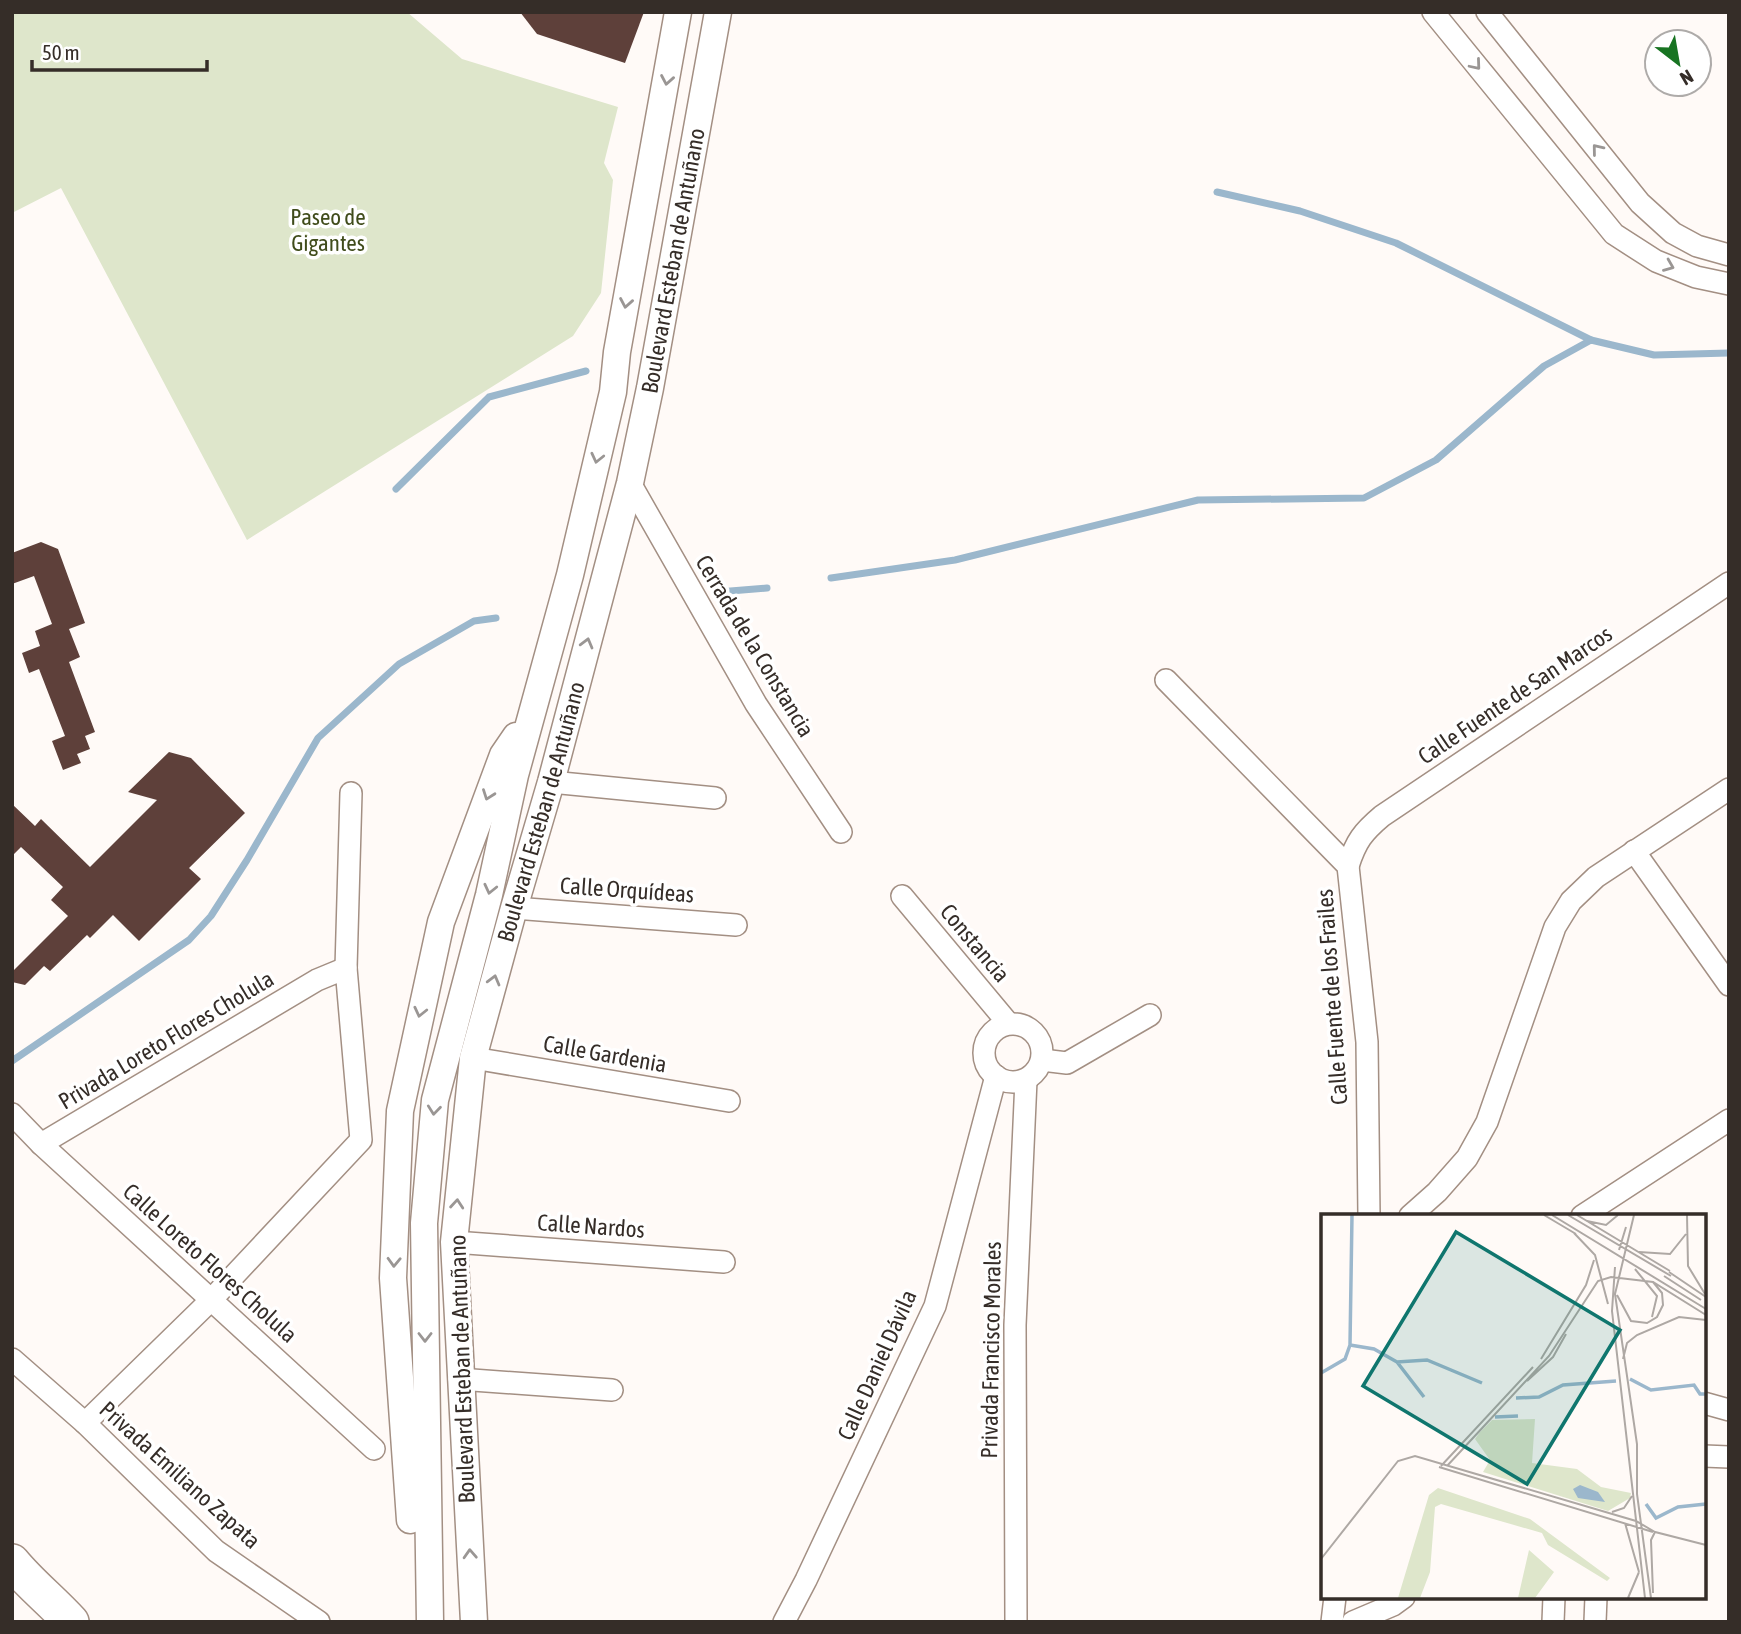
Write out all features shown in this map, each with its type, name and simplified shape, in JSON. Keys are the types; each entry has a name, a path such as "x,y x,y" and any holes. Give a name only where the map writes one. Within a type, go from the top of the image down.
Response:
{"main road":[{"path":"20,1572 52,1600 71,1622"}],"street":[{"name":"Boulevard Esteban de Antuñano","path":"430,1622 424,1223 435,1100 489,895 516,775 570,575 613,392 617,352 678,12"},
{"name":"Boulevard Esteban de Antuñano","path":"474,1622 454,1242 473,1058 551,782 630,483 719,12"},
{"path":"1433,12 1614,234 1656,261 1696,277 1729,284"},
{"path":"1487,12 1640,203 1673,233 1697,246 1729,255"},
{"name":"Cerrada de la Constancia","path":"630,483 756,704 841,832"},
{"name":"Calle Fuente de San Marcos","path":"1348,866 1353,849 1363,833 1382,816 1729,583"},
{"name":"Calle Fuente de los Frailes","path":"1166,680 1348,866 1367,1042 1369,1214"},
{"path":"414,1622 407,1454 393,1278 401,1111 441,922 503,755 532,715"},
{"path":"551,782 715,798"},
{"path":"1412,1214 1437,1192 1467,1158 1487,1122 1555,928 1572,901 1583,889 1634,852 1729,789"},
{"path":"85,1423 211,1300 361,1140 346,968 351,793"},
{"path":"1634,852 1729,985"},
{"name":"Constancia","path":"902,896 1008,1023"},
{"name":"Calle Orquídeas","path":"514,908 736,925"},
{"name":"Privada Loreto Flores Cholula","path":"41,1144 317,980 346,968"},
{"path":"1042,1060 1068,1063 1150,1015"},
{"path":"1008,1023 1023,1024 1036,1032 1042,1045 1042,1060 1036,1072 1026,1080 1005,1081 988,1068 984,1046 989,1035 998,1027 1008,1023"},
{"name":"Calle Gardenia","path":"473,1058 729,1101"},
{"name":"Calle Daniel Dávila","path":"784,1622 935,1306 996,1076"},
{"name":"Privada Francisco Morales","path":"1016,1622 1015,1325 1026,1080"},
{"name":"Calle Loreto Flores Cholula","path":"12,1114 41,1144 374,1449"},
{"path":"1585,1214 1729,1120"},
{"name":"Calle Nardos","path":"454,1242 724,1262"},
{"name":"Privada Emiliano Zapata","path":"12,1359 85,1423 216,1551 318,1622"},
{"path":"460,1379 612,1390"},
{"path":"1706,1404 1729,1410"},
{"path":"1706,1456 1729,1457"},
{"path":"1332,1622 1335,1599"},
{"path":"1353,1622 1400,1599"},
{"path":"1553,1622 1554,1599"},
{"path":"1595,1622 1596,1599"}],"green space":[{"name":"Paseo de Gigantes","path":"12,12 407,12 462,59 618,107 604,163 613,180 601,293 573,336 247,540 61,188 12,213"}],"building":[{"path":"520,12 644,12 625,63 537,34"},
{"path":"41,542 58,549 85,623 69,629 80,657 69,662 95,732 85,736 90,749 77,754 81,763 63,770 52,741 65,736 39,669 29,673 22,653 40,646 35,631 52,624 34,576 12,584 12,553"},
{"path":"169,752 191,758 245,813 189,868 201,879 139,941 113,915 90,938 87,935 50,971 44,966 25,985 12,982 12,972 68,916 51,900 63,887 21,847 12,856 12,804 35,826 41,819 90,867 157,800 128,792"}],"waterway":[{"path":"1217,192 1300,211 1396,243 1591,340"},
{"path":"831,578 955,560 1198,500 1364,498 1436,460 1544,366 1591,340 1654,355 1729,353"},
{"path":"396,489 489,397 586,371"},
{"path":"718,592 767,588"},
{"path":"12,1061 189,940 211,916 247,860 318,738 399,664 474,621 496,618"}]}
